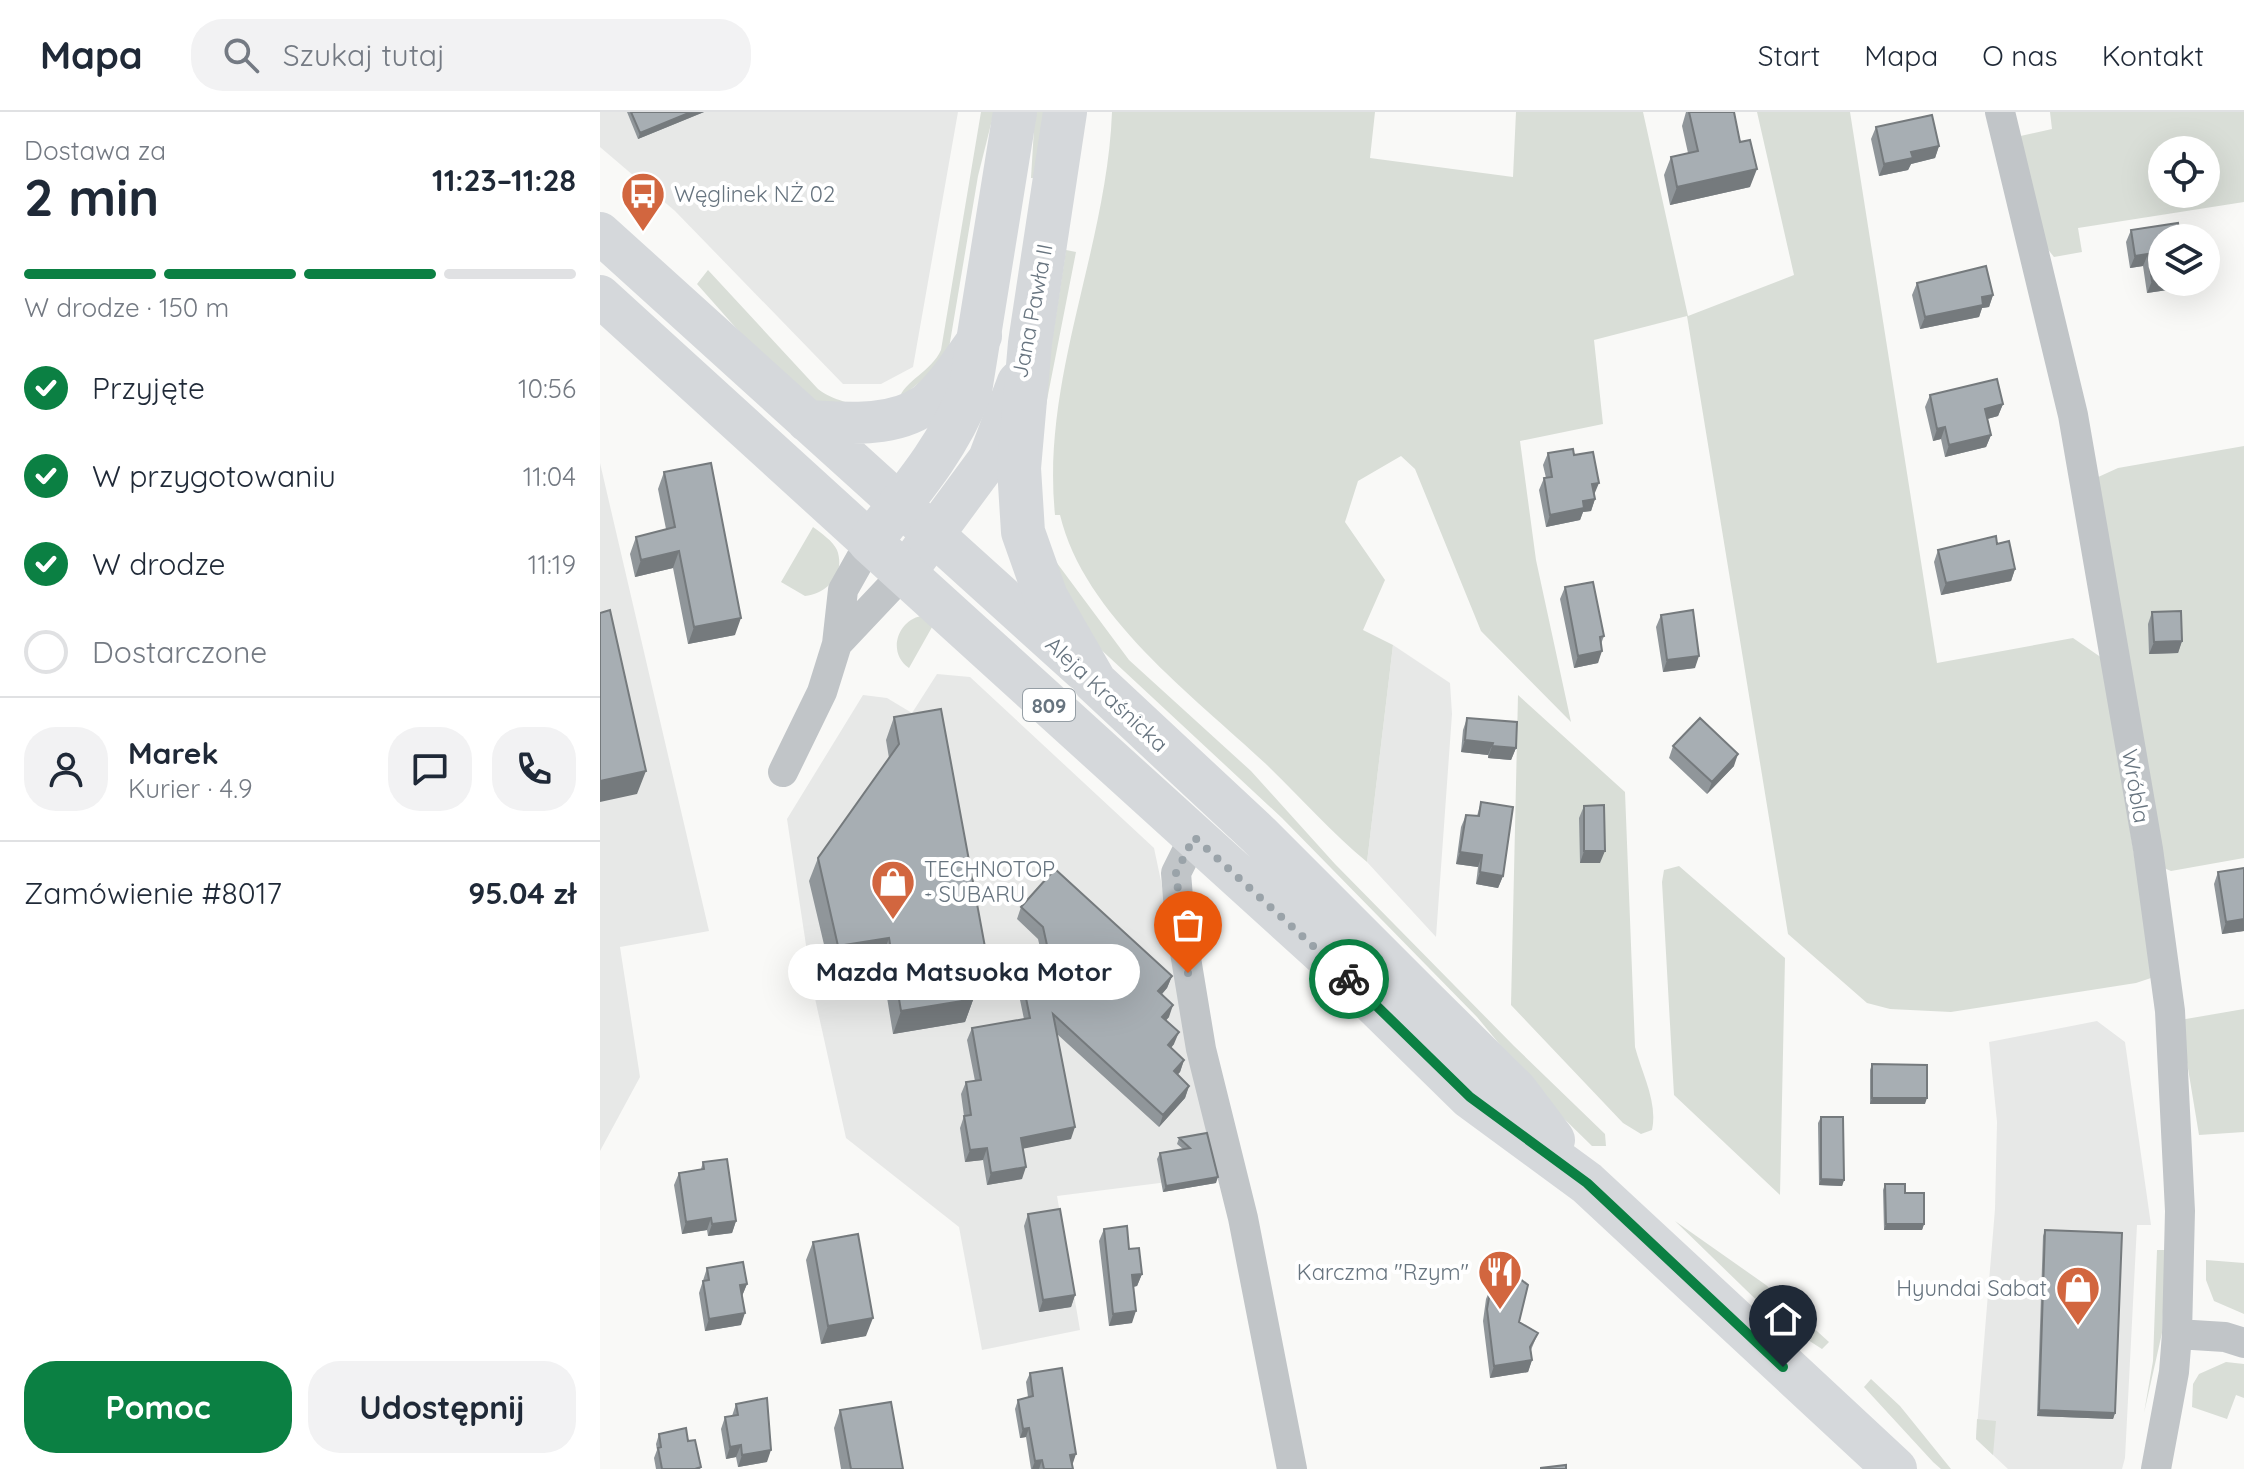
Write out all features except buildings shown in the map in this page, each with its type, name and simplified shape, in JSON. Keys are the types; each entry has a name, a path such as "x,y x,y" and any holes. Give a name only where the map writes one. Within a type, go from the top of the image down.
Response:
{"main road":[{"name":"Jana Pawła II","path":"870,542 953,431 970,391 1015,112"},
{"name":"Jana Pawła II","path":"904,573 934,536 994,449 1012,405 1030,343 1065,112"},
{"name":"Aleja Kraśnicka","path":"600,233 1259,835 1516,1091 1587,1183"},
{"name":"Aleja Kraśnicka","path":"600,296 1324,954 1470,1097 1587,1183 1895,1469"},
{"path":"807,421 862,423 912,411 933,396 981,336"},
{"path":"1030,343 1019,468 1023,532 1046,597 1095,682"}],"street":[{"name":"Wróbla","path":"2000,112 2073,415 2148,849 2170,1011 2180,1211 2177,1334 2174,1372 2156,1469"},
{"path":"783,772 822,692 837,644 843,590 870,542"},
{"path":"837,644 904,573"},
{"path":"1194,837 1176,873 1180,922 1201,1049 1243,1218 1292,1469"},
{"path":"2177,1334 2225,1337 2244,1343"}],"shaded area":[{"path":"600,112 958,112 913,367 881,384 843,384 675,211 600,147"},
{"path":"981,112 994,112 978,176 947,360 899,399 941,350"},
{"path":"1035,112 1050,112 1041,178 1031,178"},
{"path":"1112,112 1375,112 1370,158 1513,177 1516,112 1643,112 1688,316 1794,275 1757,112 1850,112 1937,663 2073,638 2102,658 2154,977 2136,983 1951,1012 1890,1009 1867,1003 1788,934 1687,316 1594,340 1603,424 1520,441 1536,560 1571,722 1481,631 1415,469 1401,456 1358,481 1345,522 1385,580 1363,630 1393,645 1367,862 1145,652 1092,587 1073,552 1060,515 1055,515 1053,464 1057,413 1099,213 1108,163"},
{"path":"2050,112 2244,112 2244,202 2220,206 2220,136 2148,136 2148,208 2206,208 2078,228 2082,252 2054,257 2046,247 2016,137 2052,129"},
{"path":"1066,250 1076,252 1027,502"},
{"path":"708,270 818,389 869,413 812,400 769,365 697,284"},
{"path":"2244,446 2244,858 2171,871 2159,866 2096,478 2118,468"},
{"path":"600,463 709,931 620,947 640,1077 600,1151"},
{"path":"813,527 837,550 839,567 837,575 827,587 805,596 781,582"},
{"path":"1051,555 1129,660 1251,771 1335,864 1605,1134 1606,1146 1592,1146 1550,1105 1477,1017 1282,818 1081,631"},
{"path":"921,616 936,620 909,668 898,654 898,638 906,624"},
{"path":"1393,645 1450,683 1452,714 1436,937 1367,862"},
{"path":"937,674 970,677 1154,848 1223,1175 1057,1196 1080,1330 982,1350 959,1227 846,1138 812,985 787,819 863,695 887,698 912,713"},
{"path":"1518,695 1625,792 1635,1047 1653,1109 1652,1130 1641,1134 1623,1123 1511,1005"},
{"path":"1679,866 1785,958 1780,1195 1674,1095 1662,882 1664,870"},
{"path":"2244,1009 2244,1132 2199,1135 2180,1020"},
{"path":"2097,1021 2125,1042 2151,1225 2137,1225 2125,1458 2122,1469 2008,1469 1976,1439 1995,1209 1997,1122 1989,1042"},
{"path":"1675,1221 1766,1285 1829,1342 1822,1349 1777,1320"},
{"path":"2157,1250 2166,1250 2162,1333 2144,1413 2153,1361"},
{"path":"2206,1260 2244,1263 2244,1314 2214,1301 2206,1280"},
{"path":"2226,1362 2244,1364 2244,1398 2236,1395 2227,1419 2192,1407 2193,1384 2199,1374"},
{"path":"1871,1379 1900,1406 1951,1469 1941,1469 1933,1462 1864,1387"},
{"path":"1977,1419 1996,1421 1993,1455 1976,1439"}],"way so far":[{"path":"1188,973 1176,873 1194,837 1349,979"}],"place":[{"name":"Węglinek NŻ 02","path":"643,233"},
{"name":"TECHNOTOP - SUBARU","path":"893,921"},
{"name":"Mazda Matsuoka Motor","path":"1188,973"},
{"name":"Karczma \"Rzym\"","path":"1500,1311"},
{"name":"Hyundai Sabat","path":"2078,1327"}],"route":[{"path":"1349,979 1470,1097 1587,1183 1783,1367"}]}
